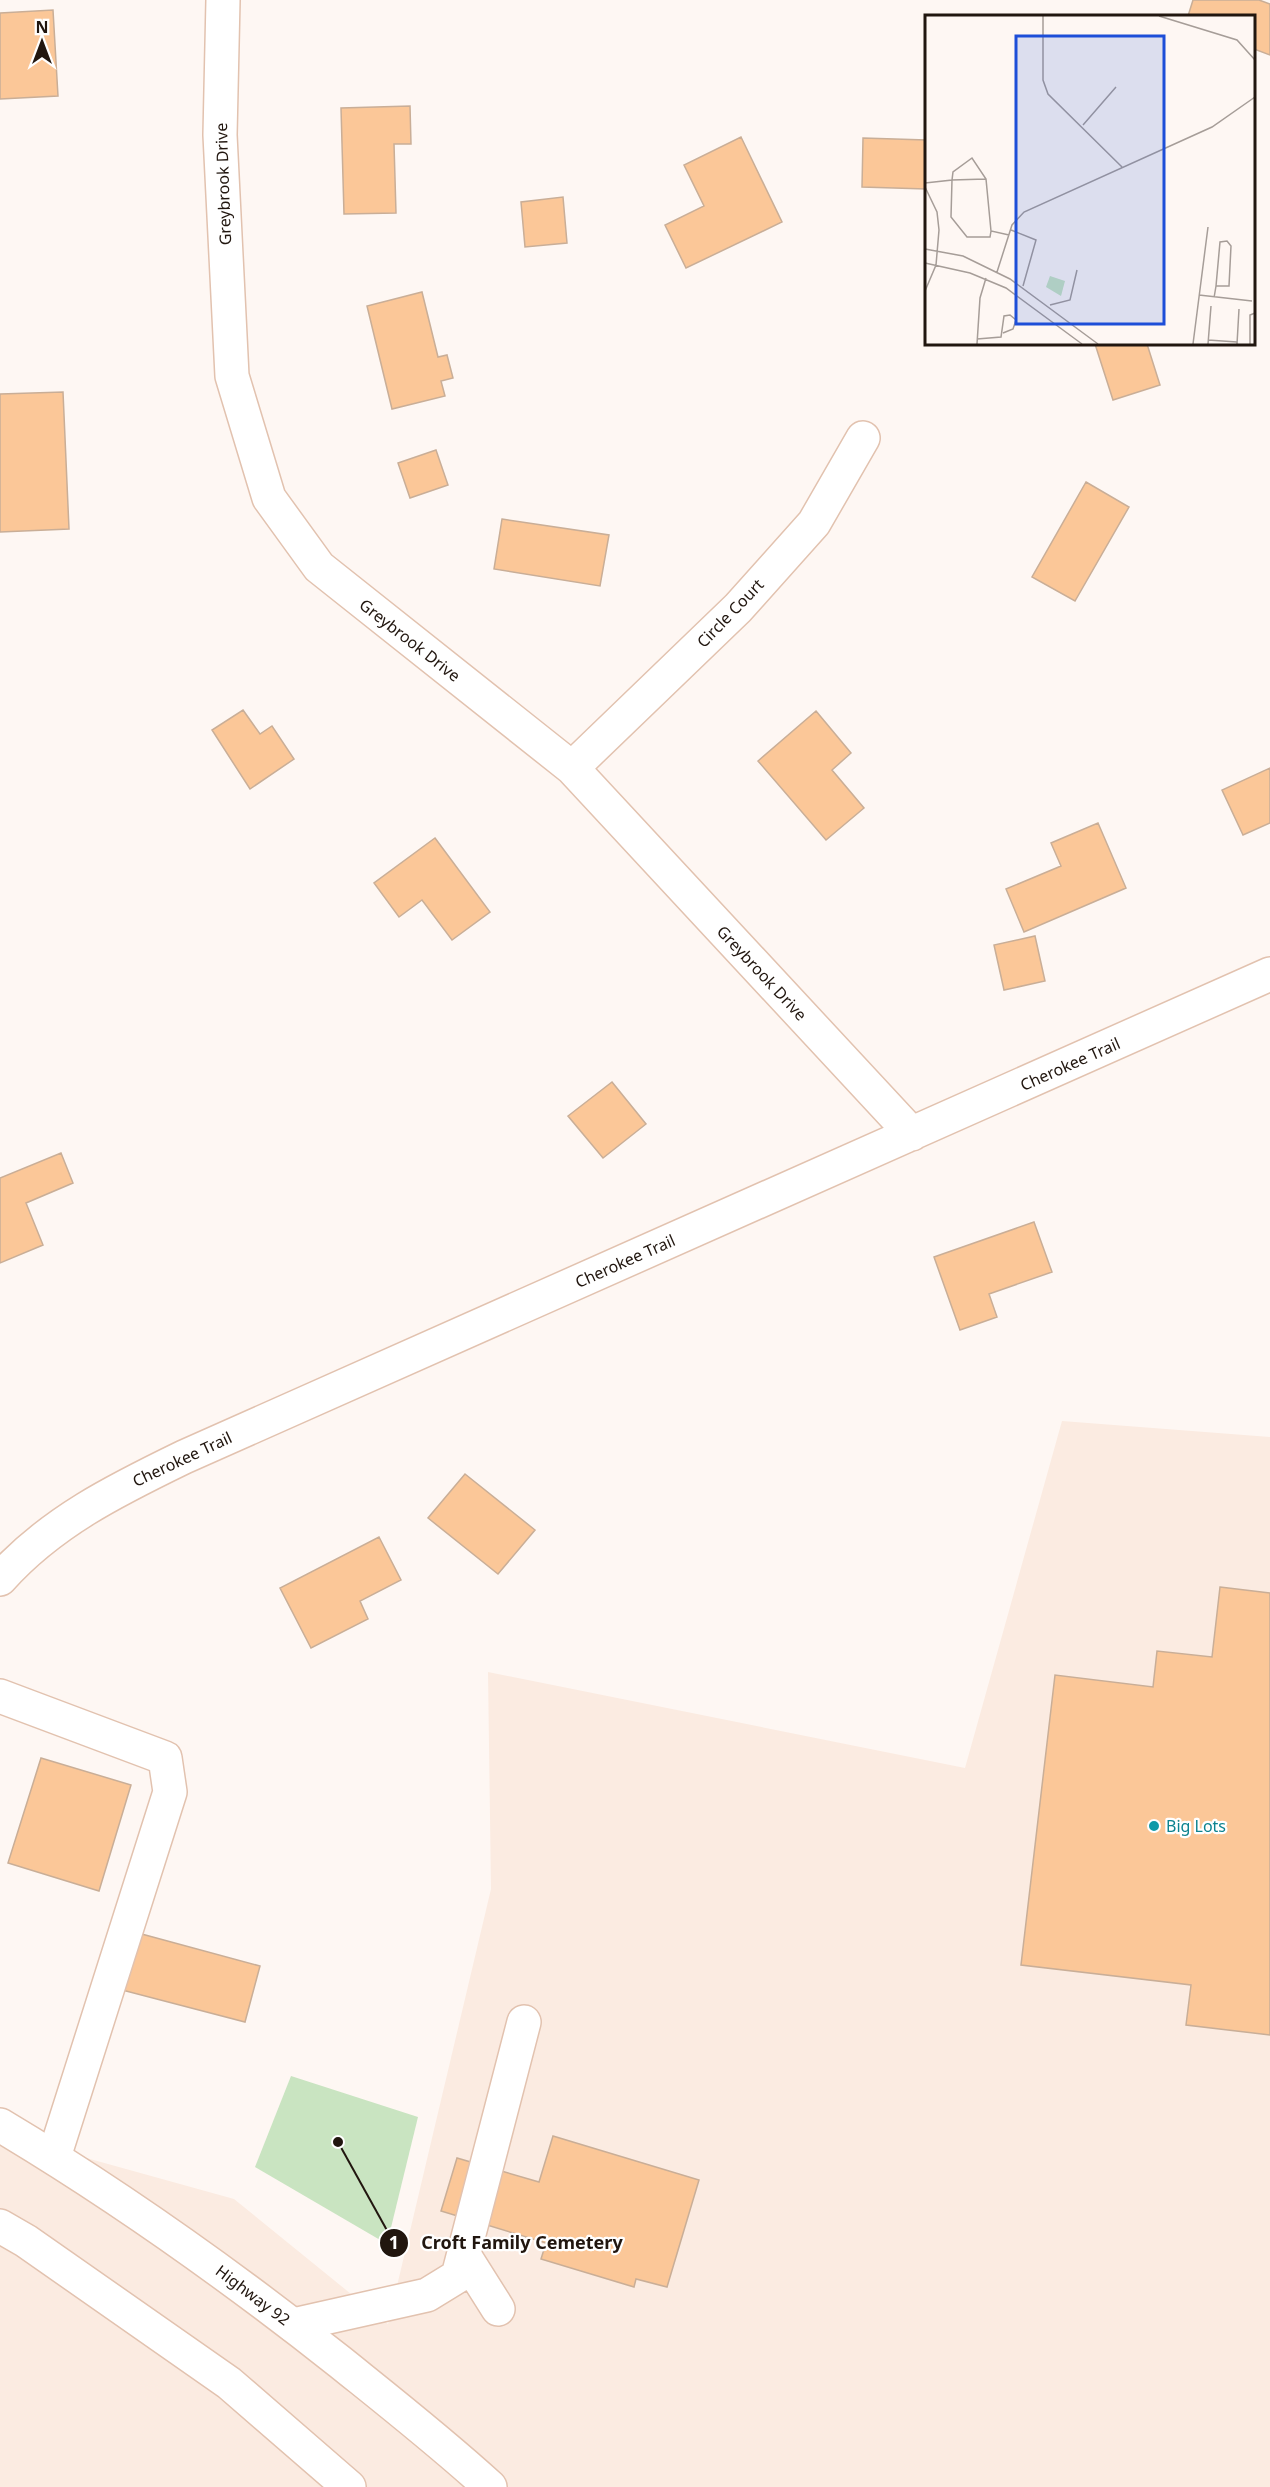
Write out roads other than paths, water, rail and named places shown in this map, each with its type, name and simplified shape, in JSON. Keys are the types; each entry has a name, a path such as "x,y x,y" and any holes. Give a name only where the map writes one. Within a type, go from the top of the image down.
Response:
{"street":[{"name":"Greybrook Drive","path":"224,0 220,135 232,376 269,498 319,567 572,768 912,1134"},
{"name":"Circle Court","path":"572,768 738,608 814,523 863,438"},
{"name":"Cherokee Trail","path":"0,1579 22,1554 69,1518 123,1486 1270,974"},
{"path":"0,1696 165,1758 170,1792 54,2157"},
{"path":"293,2325 427,2295 458,2276 524,2022"},
{"name":"Highway 92","path":"0,2125 54,2157 172,2236 293,2325 439,2441 490,2487"},
{"path":"0,2226 26,2241 229,2384 349,2487"},
{"path":"464,2254 498,2309"}],"place":[{"name":"Big Lots","path":"1154,1826"},
{"name":"Croft Family Cemetery","path":"338,2142"}]}
